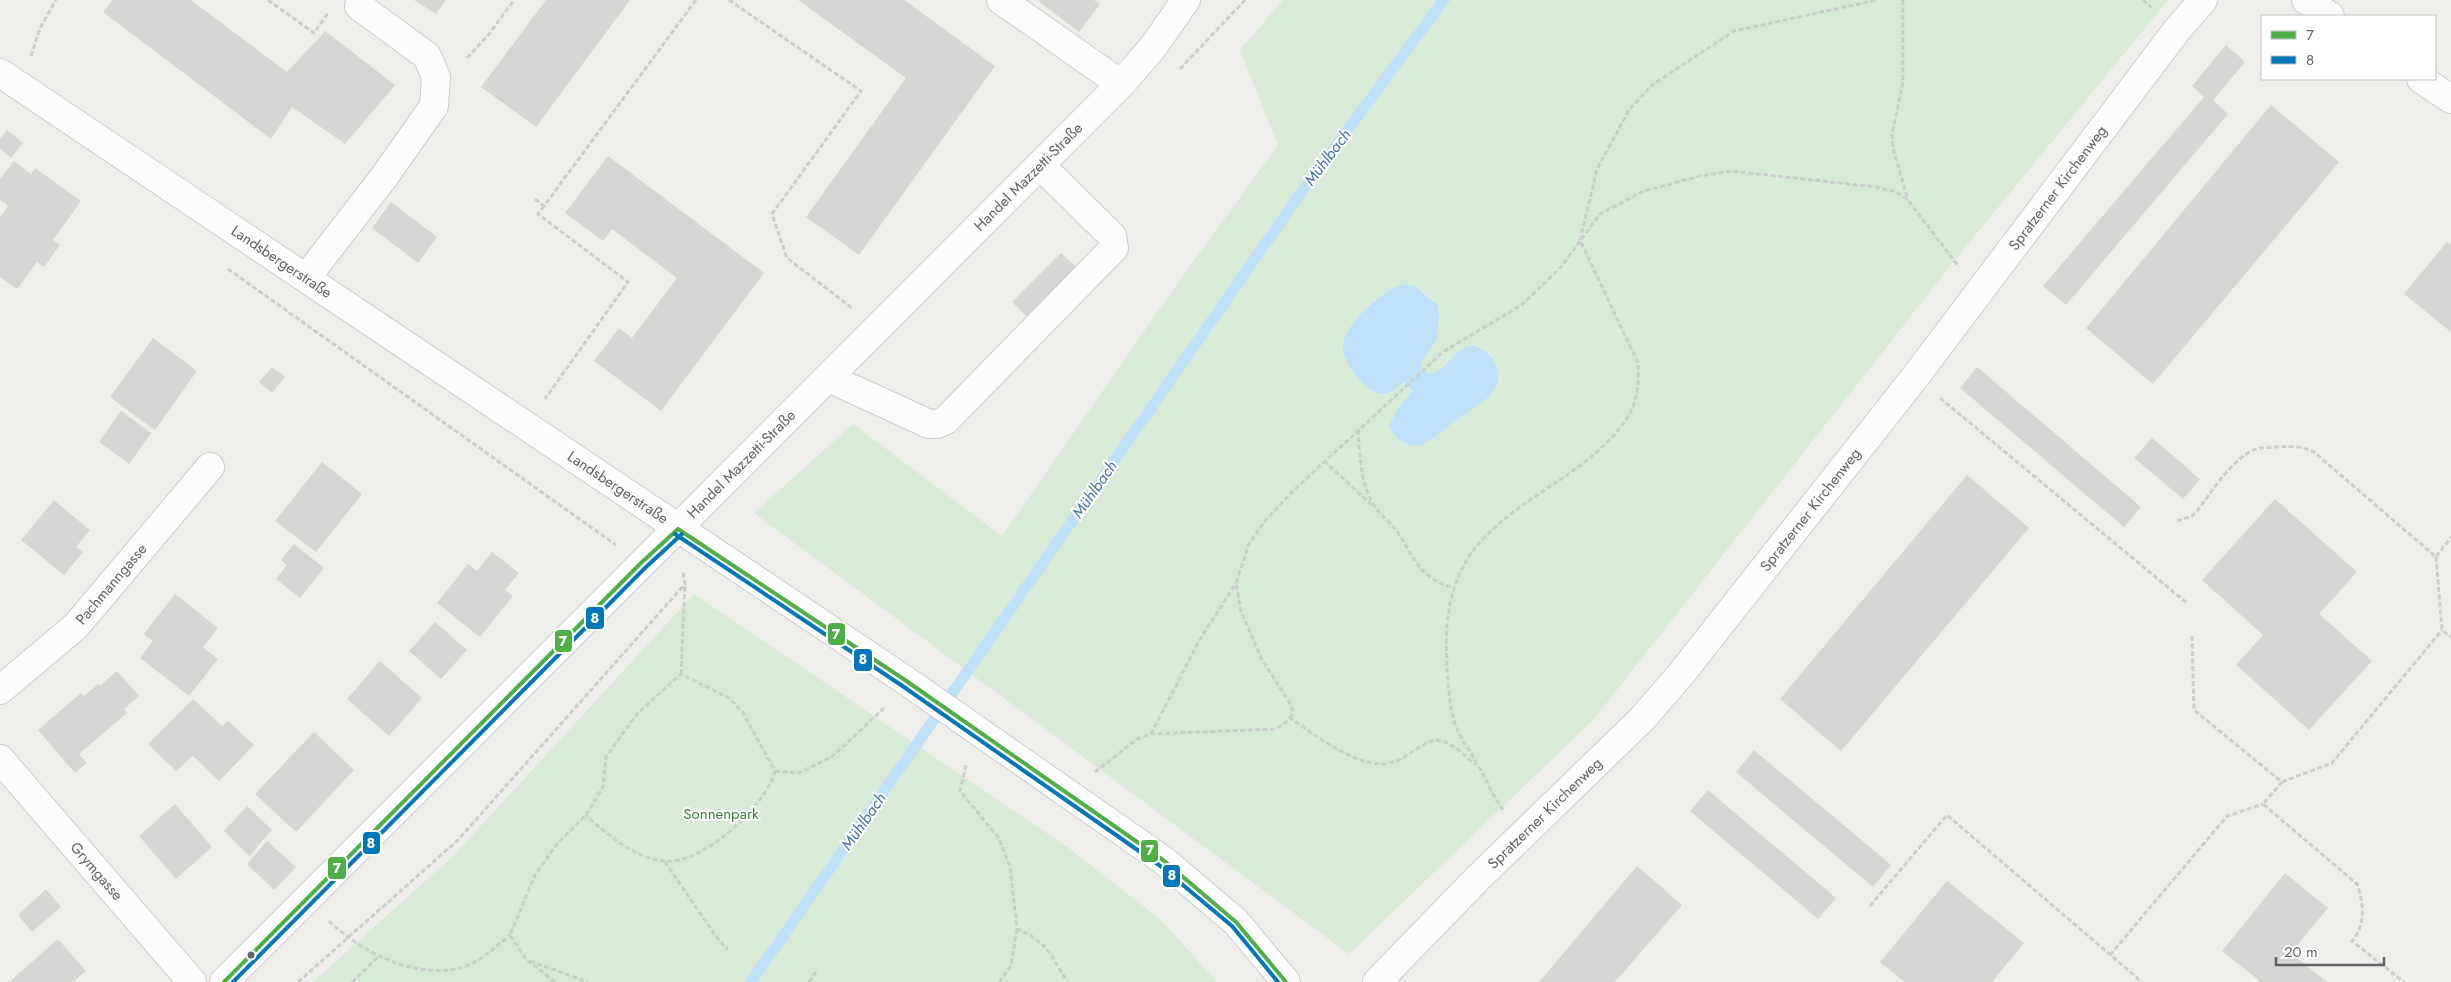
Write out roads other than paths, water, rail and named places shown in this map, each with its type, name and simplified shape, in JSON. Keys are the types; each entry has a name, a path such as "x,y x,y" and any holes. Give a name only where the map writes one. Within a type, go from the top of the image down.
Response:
{"street":[{"path":"1001,0 1121,84"},
{"name":"Handel Mazzetti-Straße","path":"224,982 1121,84 1152,47 1186,0"},
{"name":"Spratzerner Kirchenweg","path":"1377,982 1521,836 1642,719 1681,674 1915,377 2177,30 2203,0"},
{"path":"2306,0 2328,15"},
{"path":"306,278 384,177 434,106 436,77 427,56 359,6"},
{"name":"Landsbergerstraße","path":"6,78 905,680 1164,860 1236,922 1286,982"},
{"path":"2422,80 2451,99"},
{"path":"829,378 929,424 937,424 946,420 1114,248 1112,236 1040,165"},
{"name":"Pachmanngasse","path":"0,690 76,626 210,467"},
{"name":"Grymgasse","path":"0,759 192,982"}],"water":[{"path":"1405,284 1415,286 1438,305 1439,319 1436,340 1421,363 1421,367 1429,374 1437,372 1461,350 1467,346 1475,346 1484,350 1492,357 1498,372 1496,386 1489,397 1421,446 1410,445 1401,441 1389,425 1398,409 1413,390 1404,382 1392,391 1384,394 1370,389 1356,376 1343,351 1346,335 1367,307 1387,292"}],"waterway":[{"name":"Mühlbach","path":"751,982 1298,197 1444,0"}],"park label":[{"name":"Sonnenpark","path":"721,814"}]}
